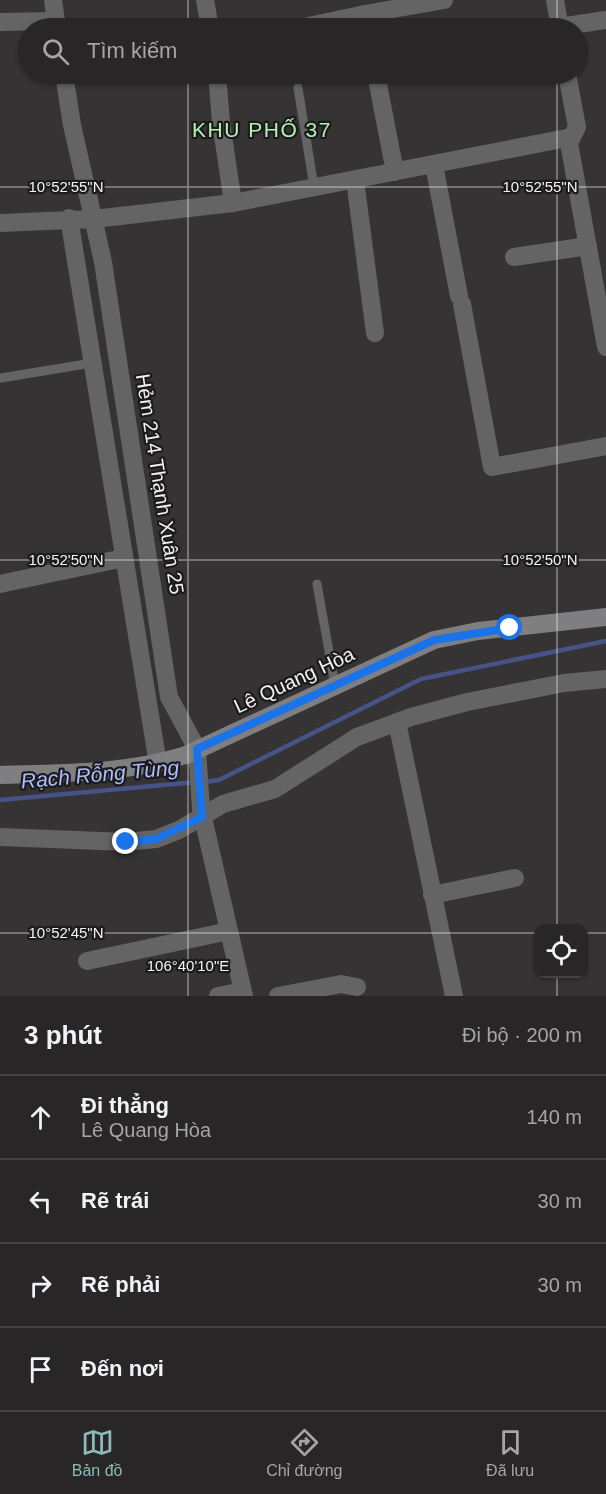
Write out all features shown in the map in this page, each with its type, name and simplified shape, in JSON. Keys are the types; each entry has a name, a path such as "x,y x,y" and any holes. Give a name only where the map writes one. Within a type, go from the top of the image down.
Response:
{"street":[{"path":"53,0 55,18"},
{"path":"205,0 208,18"},
{"path":"346,18 444,0"},
{"path":"555,0 558,18"},
{"path":"588,23 606,20"},
{"path":"0,22 18,23"},
{"name":"Hẻm 214 Thạnh Xuân 25","path":"66,84 72,125 94,219 135,466 169,697 193,755"},
{"path":"218,84 233,202"},
{"path":"378,84 395,172"},
{"path":"569,84 577,127 569,143 606,346"},
{"path":"0,223 69,218 94,219 233,202 572,137"},
{"path":"434,165 492,467 606,446"},
{"path":"355,180 375,333"},
{"path":"69,218 158,764"},
{"path":"514,257 588,246"},
{"path":"0,584 124,558"},
{"name":"Lê Quang Hòa","path":"0,775 122,770 193,755 335,685 434,640 478,631 606,617"},
{"path":"0,837 126,842 146,840 179,830 202,813 223,804 275,789 357,737 397,722 476,700 564,683 606,679"},
{"path":"397,722 454,996"},
{"path":"193,755 202,813 243,993 218,996"},
{"path":"432,895 515,878"},
{"path":"87,961 229,931"},
{"path":"278,996 341,984 357,987"}],"lane":[{"path":"298,88 314,187"},
{"path":"1,378 92,363"},
{"path":"317,584 335,685"}],"waterway":[{"name":"Rạch Rỗng Tùng","path":"205,782 219,780 421,679 606,641"},
{"name":"Rạch Rỗng Tùng","path":"0,800 196,782"}],"district":[{"name":"KHU PHỐ 37","path":"262,129"}],"route":[{"path":"126,842 156,839 179,830 202,817 197,749 434,640 478,631 510,628"}]}
